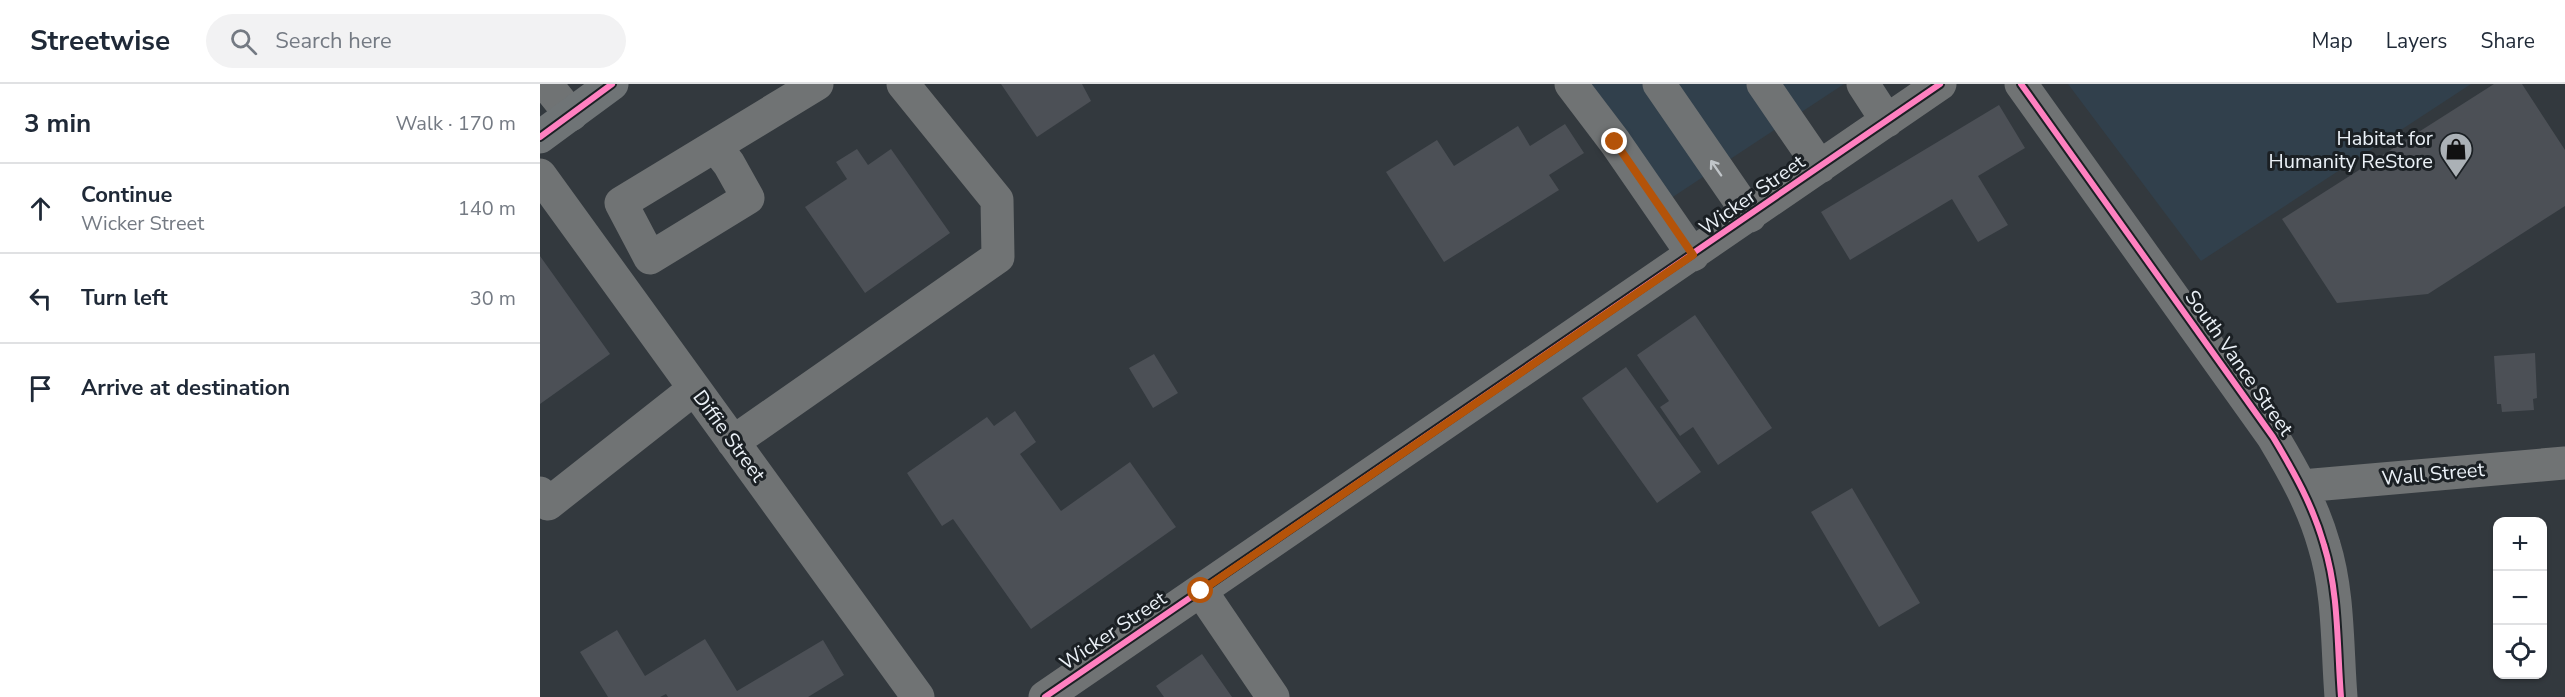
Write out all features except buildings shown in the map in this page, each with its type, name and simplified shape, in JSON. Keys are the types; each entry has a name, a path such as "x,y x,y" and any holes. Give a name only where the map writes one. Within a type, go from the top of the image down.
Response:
{"main road":[{"path":"540,137 612,84"}],"street":[{"path":"546,84 572,115"},
{"path":"716,146 817,84"},
{"path":"733,442 998,257 997,200 903,84"},
{"path":"1571,84 1615,142 1693,255"},
{"path":"1659,84 1750,216"},
{"path":"1763,84 1820,168"},
{"path":"1863,84 1887,121"},
{"name":"Wicker Street","path":"1045,697 1940,84"},
{"name":"South Vance Street","path":"2021,84 2273,437 2302,486 2325,548 2333,585 2341,697"},
{"name":"Diffie Street","path":"540,175 918,697"},
{"path":"540,493 548,504 694,388"},
{"name":"Wall Street","path":"2302,486 2565,462"},
{"path":"1201,591 1273,697"}],"shaded area":[{"path":"1569,84 1844,84 1653,210"},
{"path":"2068,84 2471,84 2201,261"}],"cycle path":[{"path":"540,137 612,84"},
{"path":"1045,697 1940,84"},
{"path":"2021,84 2273,437 2295,476 2309,503 2329,563 2337,620 2341,697"}],"place":[{"name":"Habitat for Humanity ReStore","path":"2456,178"}],"route":[{"path":"1201,591 1693,255 1615,142"}]}
